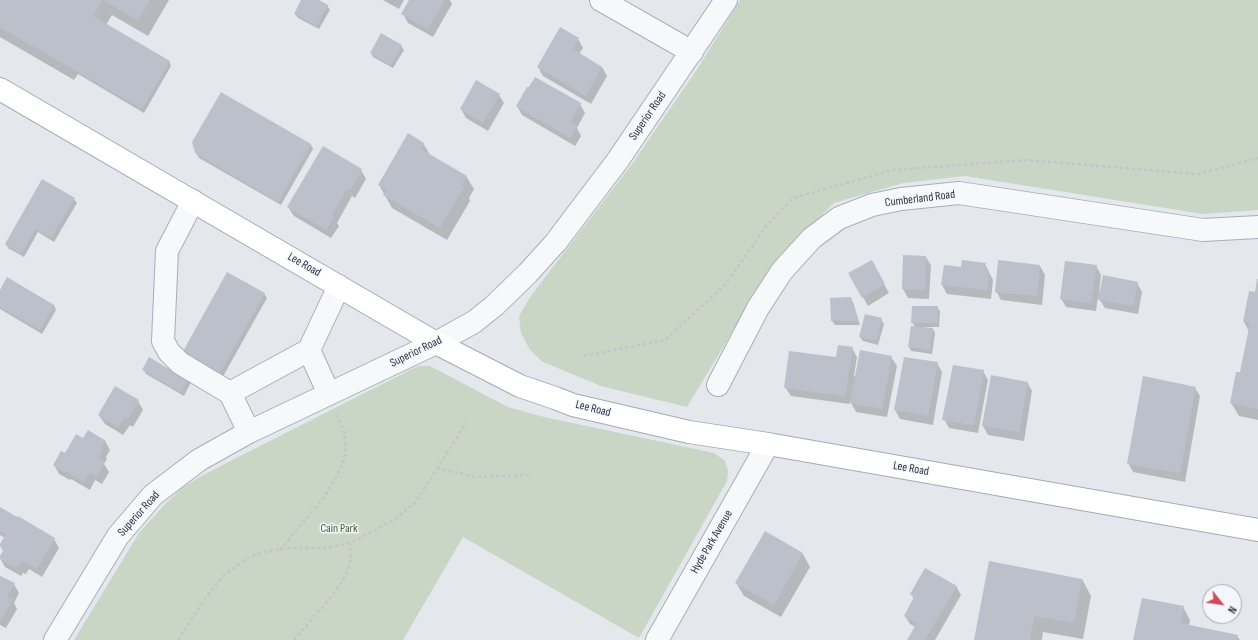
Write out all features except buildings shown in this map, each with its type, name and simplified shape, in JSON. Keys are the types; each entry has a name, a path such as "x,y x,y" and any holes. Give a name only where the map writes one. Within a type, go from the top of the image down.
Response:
{"main road":[{"name":"Lee Road","path":"0,89 436,343 520,386 573,405 689,432 768,444 1258,530"}],"street":[{"path":"601,0 692,52"},
{"name":"Superior Road","path":"55,640 118,536 153,495 199,460 249,432 333,403 487,313 528,273 556,242 618,160 726,0"},
{"name":"Cumberland Road","path":"718,385 758,308 782,271 812,238 840,218 872,205 901,199 959,193 1204,230 1258,227"},
{"path":"194,201 167,251 163,340 169,352 180,363 230,393 249,432"},
{"path":"230,393 309,350 339,286"},
{"path":"309,350 333,403"},
{"name":"Hyde Park Avenue","path":"657,640 768,444"}],"path":[{"path":"280,550 325,496 341,468 346,452 344,430 333,403"},
{"path":"178,640 207,596 223,576 247,558 265,552 290,548 326,548 350,543 394,520 415,503 466,423"},
{"path":"437,468 476,477 529,475"},
{"path":"294,640 332,596 346,575 351,559 350,543"}],"green space":[{"path":"740,0 1258,0 1258,210 1203,214 965,176 903,183 834,203 775,261 687,407 601,386 543,362 530,350 521,333 519,316 530,297 632,164 696,71"},
{"name":"Cain Park","path":"418,366 430,366 508,407 544,417 714,453 725,461 728,471 727,481 639,638 463,537 403,640 74,640 139,533 164,505 182,488 203,475"}]}
